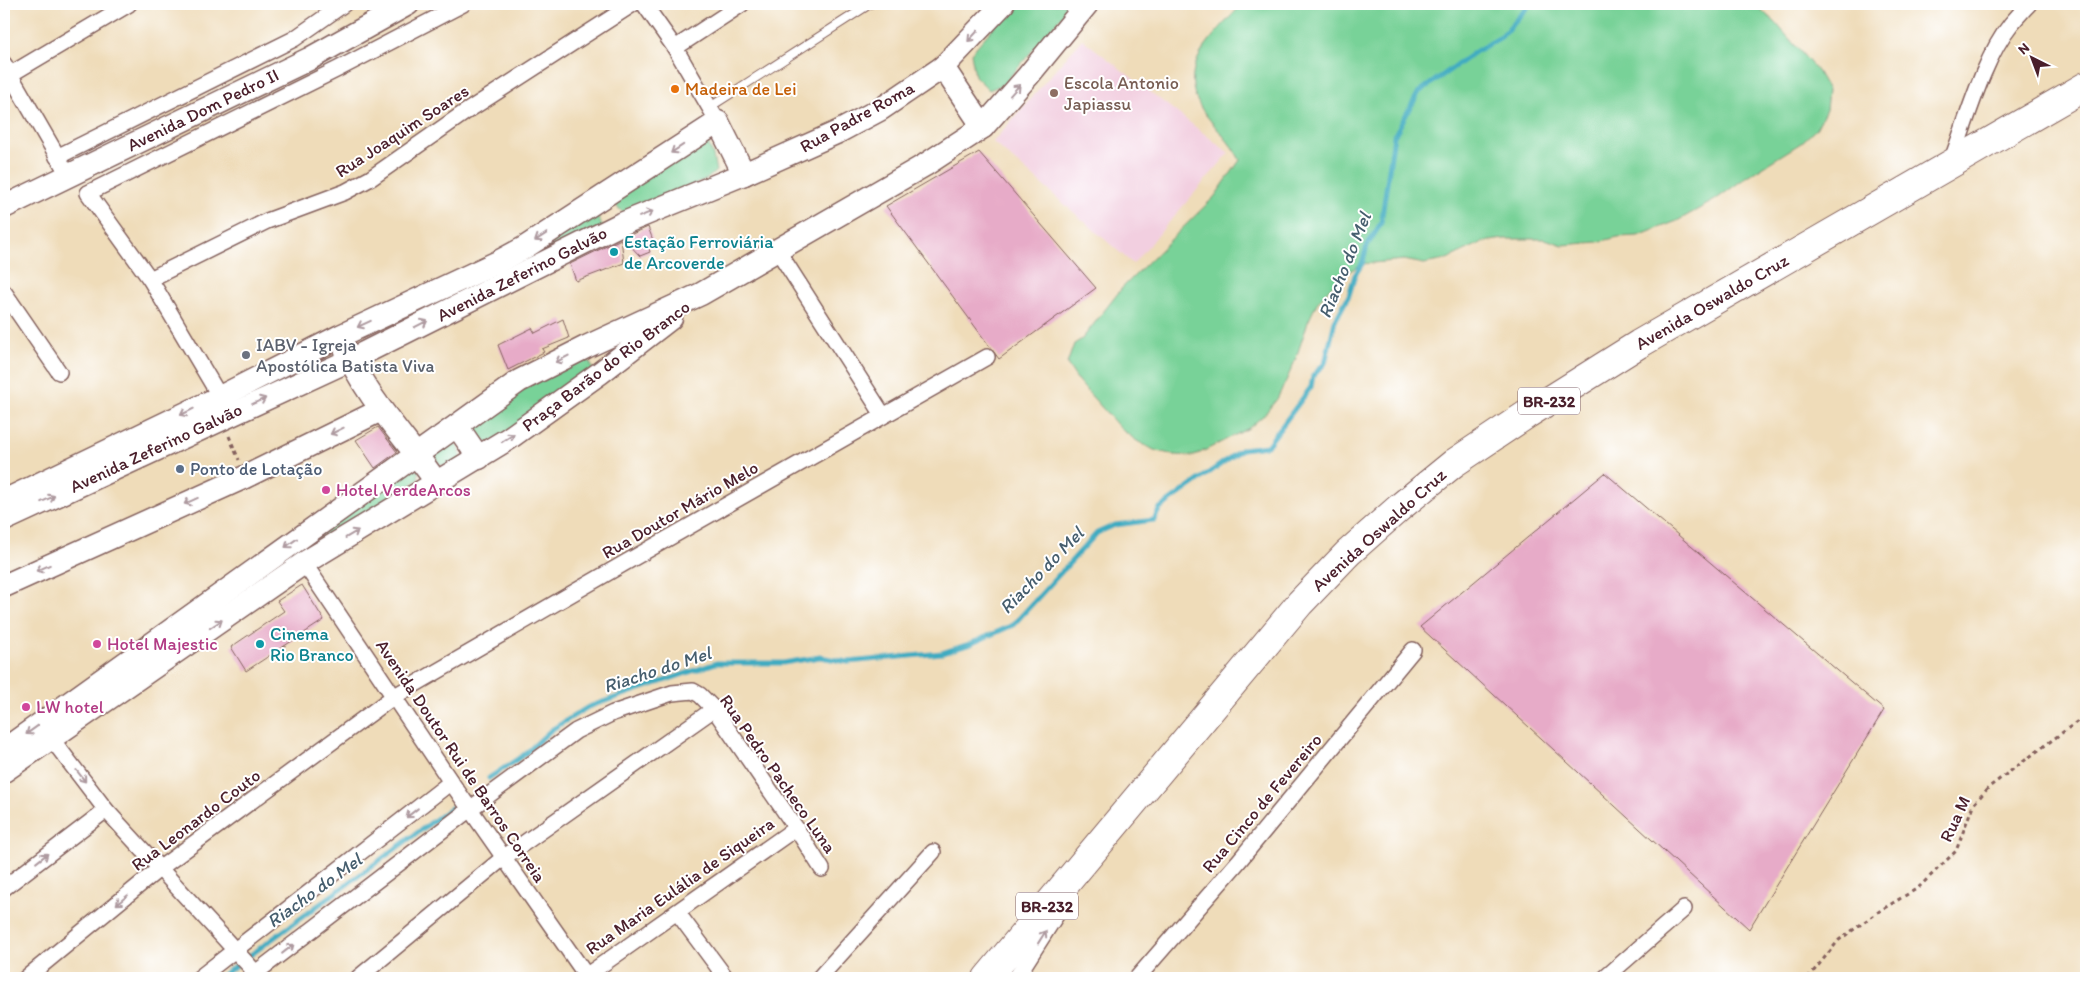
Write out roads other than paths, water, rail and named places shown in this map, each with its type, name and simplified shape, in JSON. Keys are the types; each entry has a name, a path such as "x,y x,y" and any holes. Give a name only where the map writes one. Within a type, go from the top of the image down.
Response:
{"highway":[{"name":"Avenida Oswaldo Cruz","path":"988,978 1300,603 1348,553 1454,463 1639,344 2086,86"}],"street":[{"path":"129,4 7,69 63,166 294,39 344,4"},
{"path":"221,407 150,279 88,193 338,69 463,4"},
{"name":"Rua Joaquim Soares","path":"150,279 267,221 345,192 371,178 464,113 633,4"},
{"path":"644,4 675,48 714,114 744,174"},
{"path":"675,48 742,4"},
{"name":"Rua Padre Roma","path":"744,174 838,132 881,109 943,68 1003,4"},
{"path":"701,294 925,165 983,127 1087,4"},
{"path":"1950,164 1985,71 2010,25 2029,4"},
{"name":"Avenida Dom Pedro II","path":"4,207 63,166 309,59 404,6"},
{"path":"943,68 983,127"},
{"name":"Avenida Zeferino Galvão","path":"4,520 221,407 340,336 524,248 603,197 714,114"},
{"name":"Avenida Zeferino Galvão","path":"4,500 221,407 350,360 619,225 744,174"},
{"path":"603,197 619,225"},
{"path":"778,251 884,415"},
{"path":"4,292 59,372"},
{"name":"Praça Barão do Rio Branco","path":"122,677 416,454 519,381 586,347 701,294"},
{"name":"Praça Barão do Rio Branco","path":"122,677 437,482 479,458 600,373 701,294"},
{"path":"340,336 350,360 381,410 437,482"},
{"path":"586,347 600,356 600,373"},
{"name":"Rua Doutor Mário Melo","path":"393,697 986,357"},
{"path":"4,586 245,477 381,410"},
{"path":"458,426 479,458"},
{"name":"Avenida Doutor Rui de Barros Correia","path":"304,564 451,782 586,977"},
{"name":"Rua Cinco de Fevereiro","path":"1137,978 1238,862 1413,650"},
{"path":"4,771 51,738 122,677"},
{"path":"4,750 122,677"},
{"name":"Rua Pedro Pacheco Luna","path":"253,976 470,809 576,731 601,718 672,693 693,691 700,695 714,709 796,828 822,870"},
{"name":"Rua Leonardo Couto","path":"26,978 159,869 393,697"},
{"path":"358,978 503,858 714,709"},
{"path":"51,738 106,810 235,951 253,976"},
{"path":"199,978 451,782"},
{"path":"4,888 106,810"},
{"name":"Rua Maria Eulália de Siqueira","path":"586,977 796,828"},
{"path":"1016,978 1107,834"},
{"path":"819,978 933,852"},
{"path":"1605,978 1684,909"},
{"path":"677,912 726,978"}],"lane":[{"path":"714,114 870,4"}],"waterway":[{"name":"Riacho do Mel","path":"489,778 525,754 551,730 588,707 716,663 783,663 820,657 848,662 942,653 970,644 1013,625 1097,533 1115,525 1154,520 1160,508 1242,449 1267,446 1311,387 1313,376 1325,363 1335,321 1349,295 1355,275 1362,264 1367,246 1381,223 1394,136 1419,92 1478,50 1501,37 1530,4"},
{"name":"Riacho do Mel","path":"219,978 451,808"}],"place":[{"name":"Madeira de Lei","path":"675,89"},
{"name":"Escola Antonio Japiassu","path":"1054,93"},
{"name":"Estação Ferroviária de Arcoverde","path":"614,252"},
{"name":"IABV - Igreja Apostólica Batista Viva","path":"246,355"},
{"name":"Ponto de Lotação","path":"180,469"},
{"name":"Hotel VerdeArcos","path":"326,490"},
{"name":"Hotel Majestic","path":"97,644"},
{"name":"Cinema Rio Branco","path":"260,644"},
{"name":"LW hotel","path":"26,707"}]}
